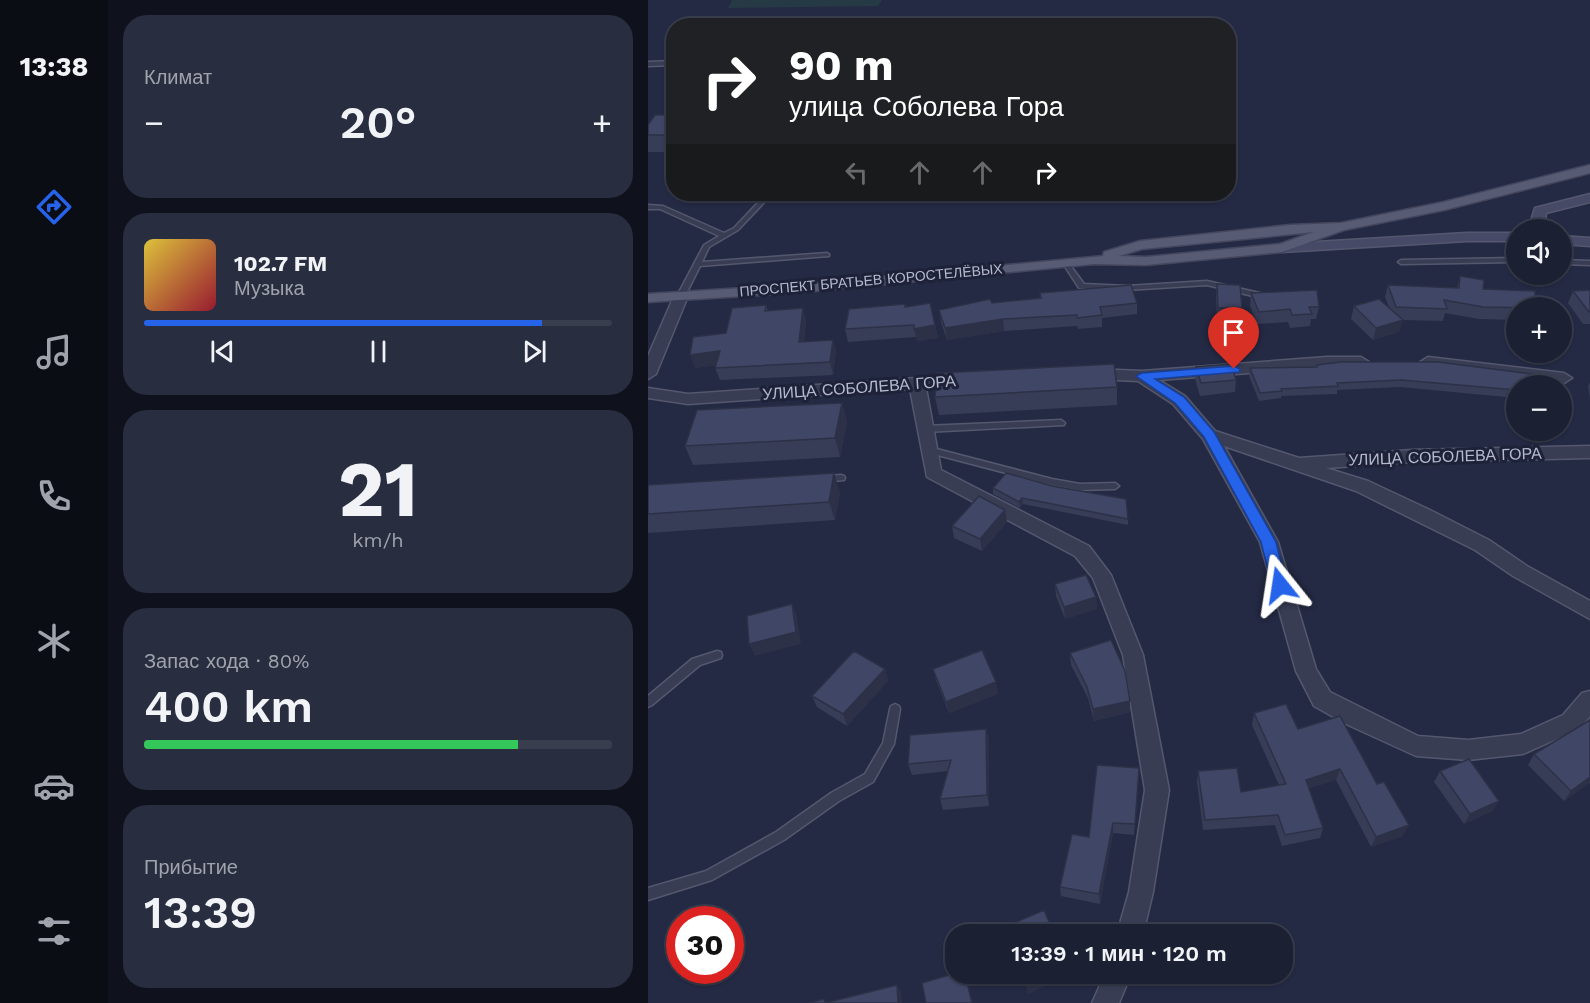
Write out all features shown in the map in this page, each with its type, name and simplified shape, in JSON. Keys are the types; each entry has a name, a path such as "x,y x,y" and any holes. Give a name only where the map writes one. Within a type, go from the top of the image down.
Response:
{"main road":[{"name":"ПРОСПЕКТ БРАТЬЕВ КОРОСТЕЛЁВЫХ","path":"648,298 794,289 1065,262 1146,261 1282,248 1341,227 1444,206 1590,168"},
{"name":"ПРОСПЕКТ БРАТЬЕВ КОРОСТЕЛЁВЫХ","path":"1094,260 1140,245 1290,229 1341,227"}],"street":[{"path":"1538,219 1540,211 1590,198"},
{"path":"1282,248 1467,237 1506,237"},
{"path":"1572,241 1590,242"},
{"path":"648,374 681,296"},
{"path":"1076,375 1142,376 1327,362 1382,362"},
{"path":"1414,362 1503,369 1544,375"},
{"path":"1142,376 1179,400 1209,435 1269,542 1306,671 1322,699 1416,746 1468,750 1523,744 1571,722 1590,700"},
{"name":"УЛИЦА СОБОЛЕВА ГОРА","path":"648,393 688,399 971,379"},
{"path":"917,384 933,474 966,492 1008,510 1082,551 1101,575 1133,654 1157,790 1141,892 1133,924"},
{"name":"УЛИЦА СОБОЛЕВА ГОРА","path":"1209,435 1362,486 1463,535 1590,611"},
{"name":"УЛИЦА СОБОЛЕВА ГОРА","path":"1299,464 1412,456 1590,452"},
{"path":"1105,1003 1114,984"}],"lane":[{"path":"648,64 666,63"},
{"path":"681,296 706,246 736,228 762,201"},
{"path":"648,207 661,207 725,236"},
{"path":"697,264 827,255"},
{"path":"1401,262 1506,260"},
{"path":"1065,262 1082,286 1127,288 1207,283 1262,296"},
{"path":"1572,262 1590,263"},
{"path":"925,429 1061,423"},
{"path":"929,450 1052,482 1080,487 1115,486"},
{"path":"818,479 841,478"},
{"path":"648,702 696,662 717,656"},
{"path":"648,894 708,876 780,836 835,797 869,778 888,744 895,709"}],"shaded area":[{"path":"732,0 882,0 878,6 728,8"}],"building":[{"path":"655,115 666,115 666,135 648,135 648,125"},
{"path":"1460,276 1484,280 1483,289 1535,291 1535,297 1506,297 1506,307 1483,307 1444,300 1447,309 1396,307 1388,285 1459,288"},
{"path":"1217,284 1240,285 1242,308 1218,308"},
{"path":"1131,285 1137,303 1100,307 1102,315 1077,318 1077,315 1003,319 945,328 939,310 990,299 992,303 1041,298 1040,293"},
{"path":"1317,290 1319,307 1309,307 1312,314 1292,315 1290,309 1259,312 1251,293"},
{"path":"1590,290 1590,312 1589,312 1573,291"},
{"path":"1379,299 1403,320 1376,328 1354,306"},
{"path":"930,303 935,325 914,329 914,325 845,329 849,309 905,304 905,307"},
{"path":"766,305 765,311 803,308 799,342 833,340 830,362 715,368 720,351 690,355 693,337 726,333 732,308"},
{"path":"1341,362 1438,362 1531,374 1506,375 1506,389 1402,380 1337,383 1338,386 1281,389 1282,391 1260,393 1250,368 1317,367 1317,365"},
{"path":"1114,364 1117,387 935,397 937,373"},
{"path":"1231,364 1236,380 1201,383 1196,367"},
{"path":"842,403 835,438 685,446 697,410"},
{"path":"834,473 829,502 648,514 648,485"},
{"path":"1006,473 1052,486 1126,499 1128,519 1022,498 1019,502 993,488"},
{"path":"979,496 1005,510 980,539 952,526"},
{"path":"1086,575 1096,597 1064,607 1055,584"},
{"path":"792,604 796,632 749,644 747,616"},
{"path":"1111,640 1125,671 1130,701 1093,709 1087,687 1070,653"},
{"path":"982,650 996,682 946,702 933,669"},
{"path":"854,651 885,669 843,714 812,696"},
{"path":"1286,704 1298,729 1340,716 1377,784 1384,782 1409,825 1376,837 1340,769 1306,780 1323,828 1285,835 1278,815 1205,820 1198,771 1237,768 1241,792 1286,784 1254,713"},
{"path":"1590,720 1590,777 1571,791 1534,754"},
{"path":"986,729 987,795 940,799 951,760 908,764 910,735"},
{"path":"1469,759 1499,801 1470,814 1440,771"},
{"path":"1097,765 1139,768 1135,824 1113,823 1099,894 1060,887 1072,834 1089,837"},
{"path":"1044,910 1050,924 1012,924"},
{"path":"945,976 945,984 967,984 972,1003 926,1003 922,983"},
{"path":"897,985 898,1003 825,1003"},
{"path":"824,999 825,1003 809,1003"}],"route":[{"path":"1234,369 1142,376 1179,400 1209,435 1269,542 1280,585"}]}
